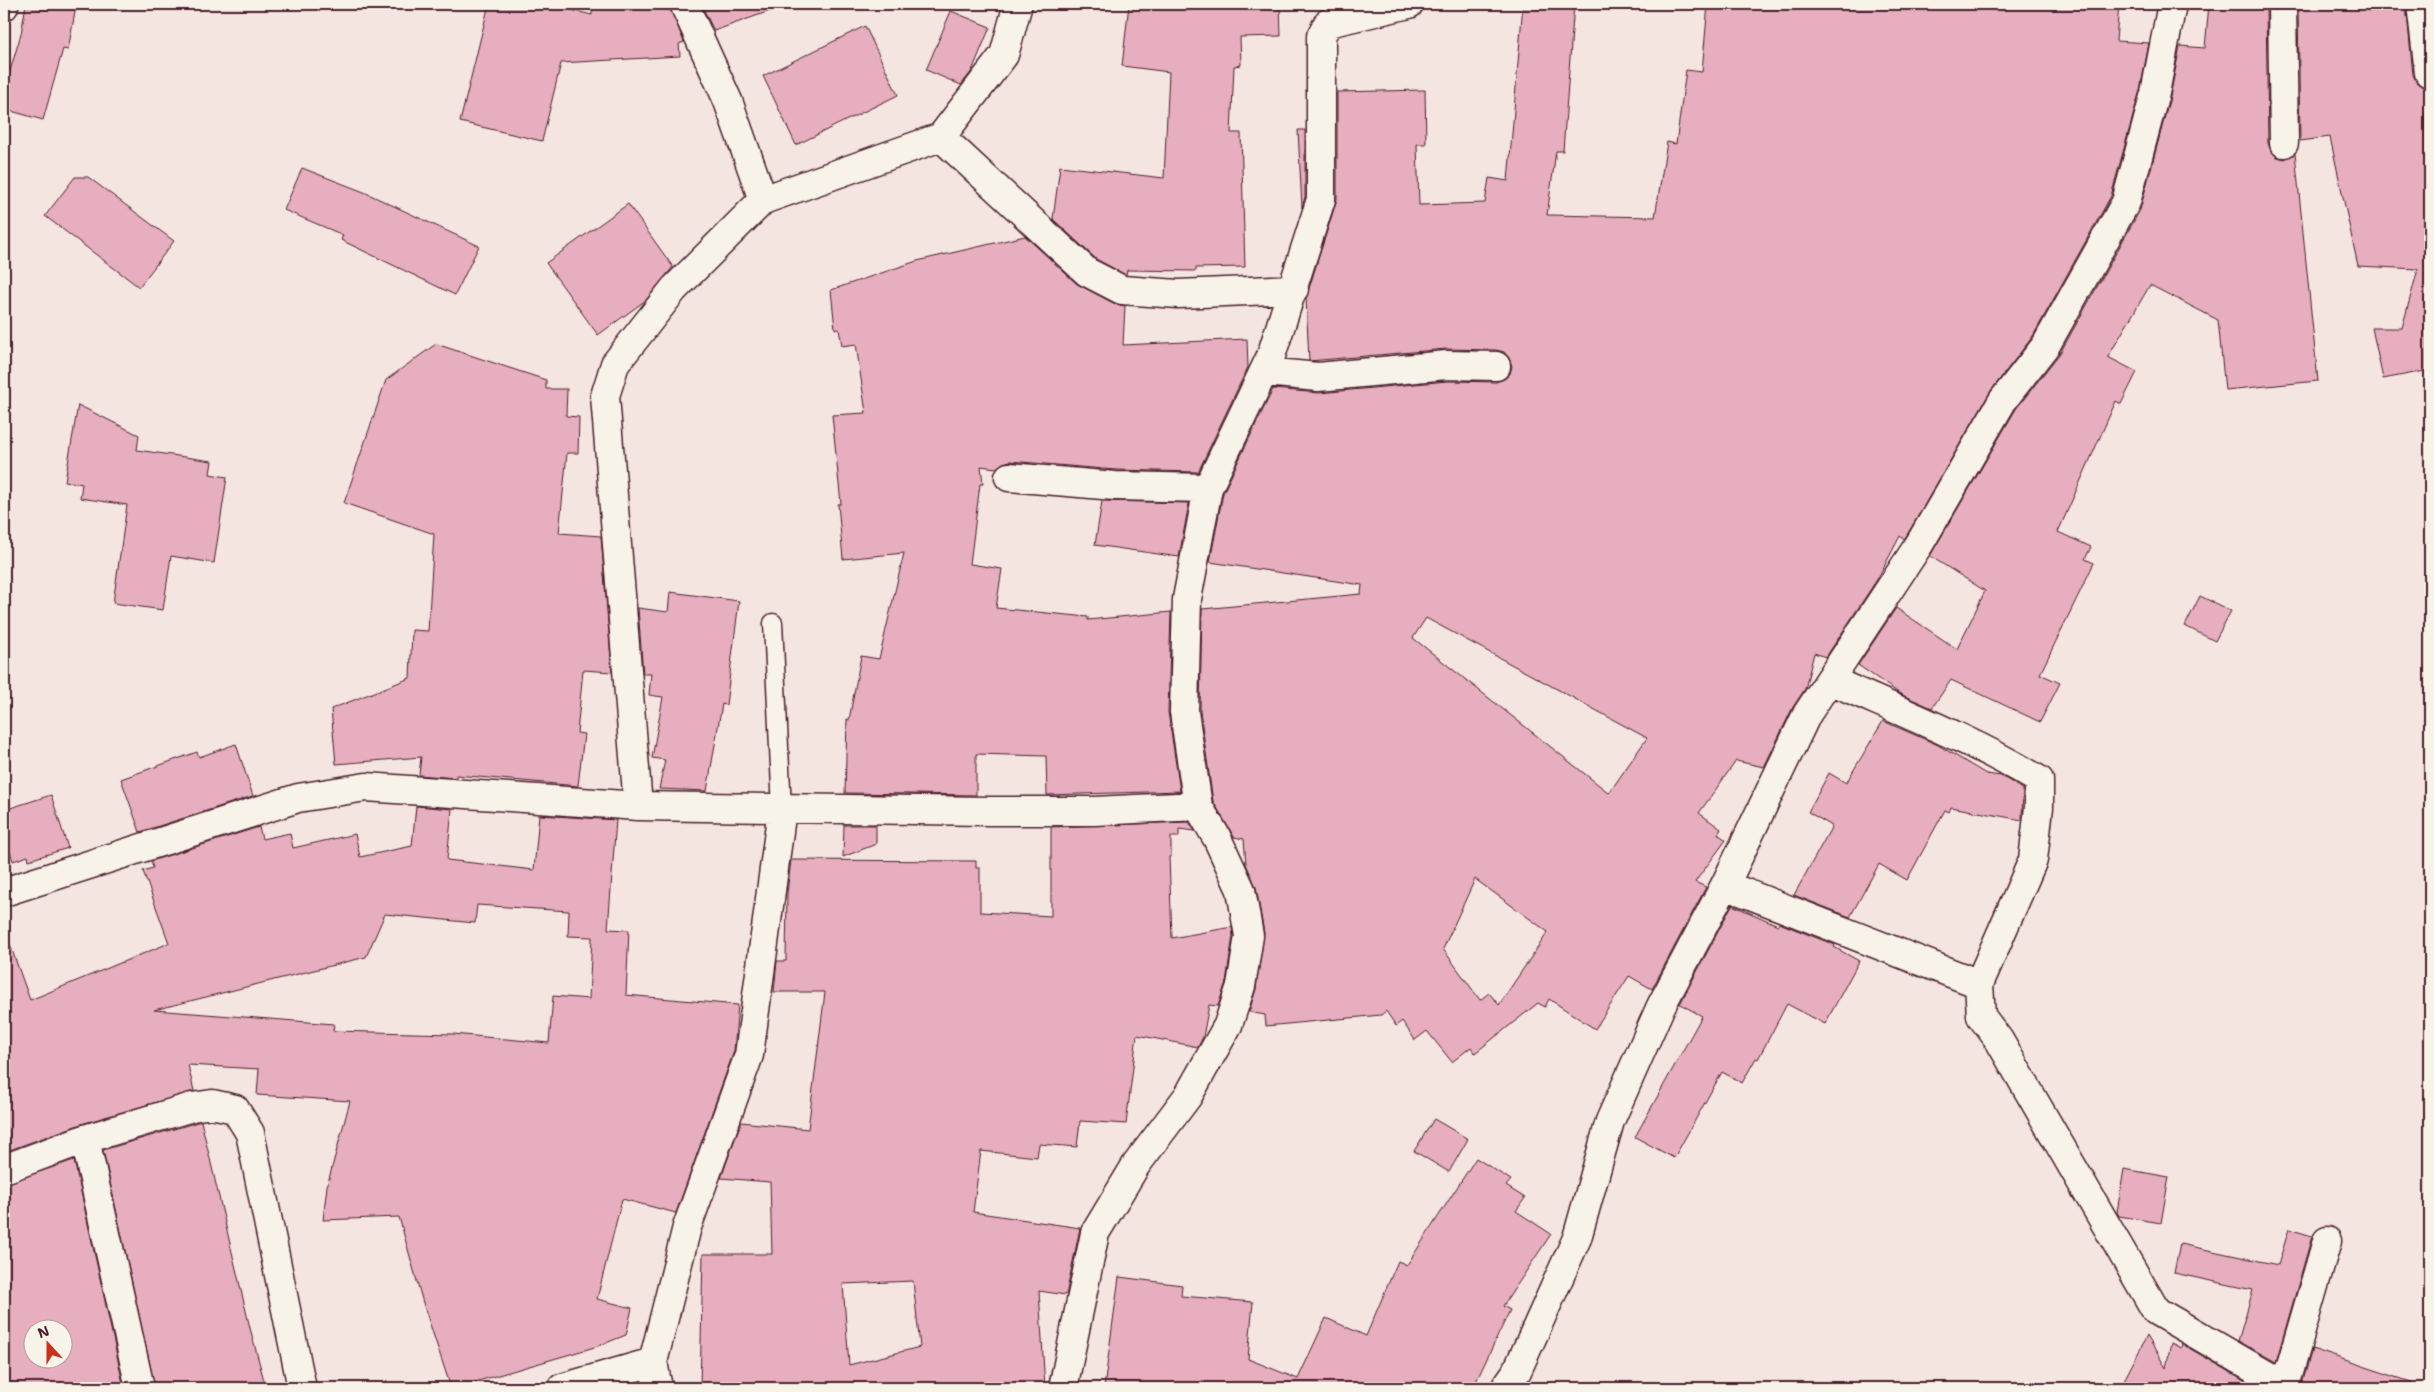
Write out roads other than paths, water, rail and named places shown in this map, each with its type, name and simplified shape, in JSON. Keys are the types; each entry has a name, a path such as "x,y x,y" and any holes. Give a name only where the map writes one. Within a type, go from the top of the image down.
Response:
{"street":[{"path":"684,4 728,101 763,200"},
{"path":"638,806 605,396 615,364 674,289 763,200 941,137 1004,55 1018,4"},
{"path":"1063,1388 1095,1233 1136,1165 1188,1096 1228,1026 1240,986 1249,936 1241,890 1217,838 1198,806 1184,712 1186,599 1208,488 1264,372 1294,289 1321,199 1321,36 1328,23 1409,4"},
{"path":"1505,1388 1517,1371 1577,1238 1610,1121 1661,1006 1725,885 1807,714 1920,543 2003,400 2046,345 2126,202 2155,93 2172,4"},
{"path":"2282,4 2284,143"},
{"path":"2421,4 2429,73"},
{"path":"941,137 1087,272 1122,290 1178,294 1294,289"},
{"path":"1264,372 1318,377 1447,365 1496,366"},
{"path":"1009,477 1114,486 1208,488"},
{"path":"1830,680 1911,716 2021,769 2039,780 2039,807 2033,860 1979,984 1981,1016 1999,1040 2156,1311 2287,1387 2326,1241"},
{"path":"4,892 298,798 366,787 638,806 1094,811 1198,806"},
{"path":"658,1388 653,1362 688,1227 749,1055 782,809"},
{"path":"1725,885 1979,984"},
{"path":"4,1169 85,1139 192,1107 212,1104 234,1109 250,1133 302,1388"},
{"path":"85,1139 140,1388"},
{"path":"562,1388 653,1362"}],"lane":[{"path":"773,623 782,809"}]}
